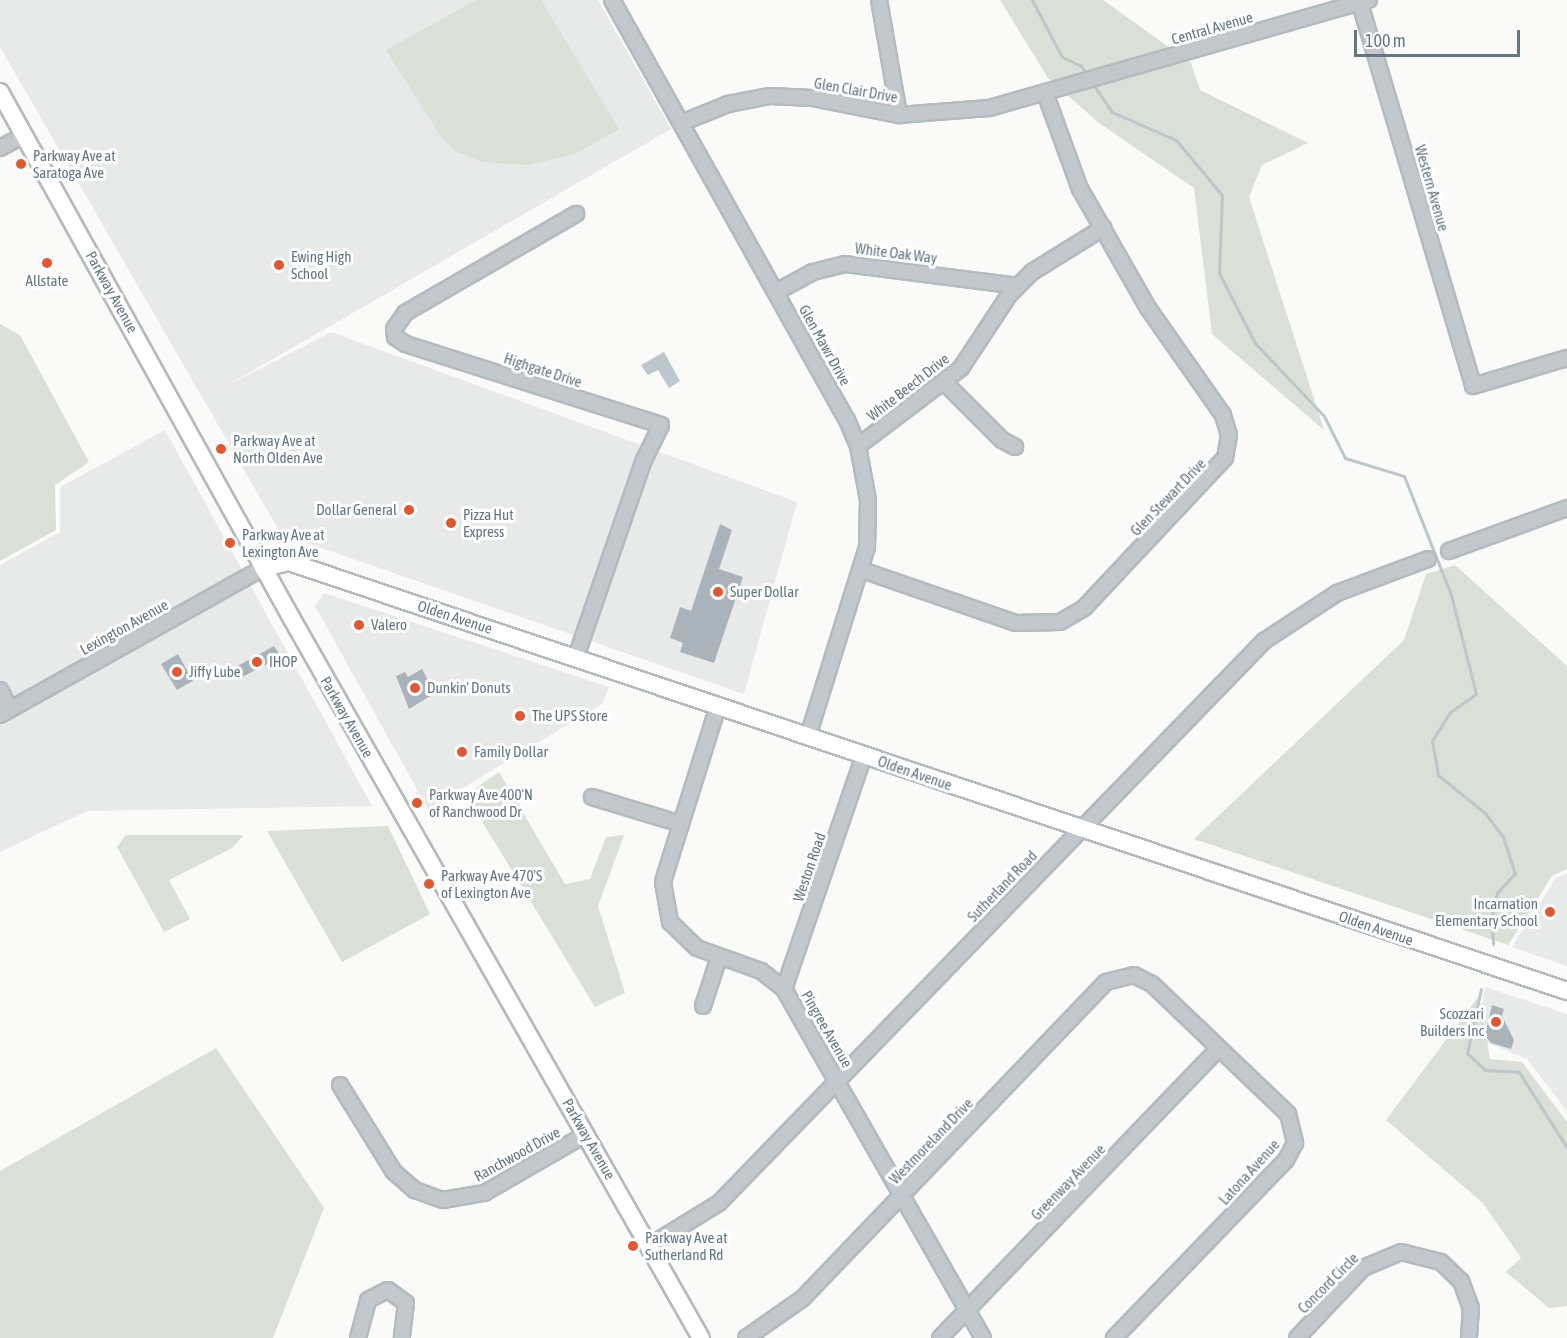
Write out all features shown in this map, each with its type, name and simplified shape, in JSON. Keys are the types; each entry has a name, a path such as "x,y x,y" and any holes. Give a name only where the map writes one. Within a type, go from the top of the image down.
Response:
{"main road":[{"name":"Parkway Avenue","path":"0,92 263,568 701,1338"},
{"name":"Olden Avenue","path":"263,568 289,562 1567,991"}],"street":[{"name":"Glen Mawr Drive","path":"612,0 776,292 858,446 868,500 862,570 808,737"},
{"path":"879,0 899,115"},
{"name":"Central Avenue","path":"1092,80 1363,1"},
{"name":"Western Avenue","path":"1363,1 1473,386 1567,358"},
{"name":"Glen Clair Drive","path":"681,123 728,104 770,96 812,98 899,115 956,114 1092,80"},
{"name":"Glen Stewart Drive","path":"862,570 1016,623 1060,622 1084,608 1220,467 1229,446 1223,415 1167,337 1070,167 1045,93"},
{"path":"0,148 24,135"},
{"name":"Highgate Drive","path":"576,214 405,313 394,329 395,337 406,344 661,425 644,460 576,657"},
{"name":"White Beech Drive","path":"858,446 945,383 974,352 1018,286 1051,258 1103,228"},
{"name":"White Oak Way","path":"776,292 813,272 845,264 1018,286"},
{"path":"945,383 1002,440 1015,447"},
{"path":"1449,551 1567,507"},
{"name":"Sutherland Road","path":"649,1246 718,1203 1264,641 1310,608 1394,571 1428,559"},
{"name":"Lexington Avenue","path":"5,712 263,568"},
{"path":"0,690 5,712"},
{"name":"Pingree Avenue","path":"718,706 663,882 665,910 686,941 719,957 760,971 784,989 983,1338"},
{"name":"Weston Road","path":"784,989 864,756"},
{"path":"592,797 681,825"},
{"path":"703,1006 719,957"},
{"name":"Westmoreland Drive","path":"746,1338 802,1299 1106,982 1124,975 1140,977"},
{"name":"Latona Avenue","path":"1114,1338 1286,1160 1295,1143 1288,1114 1140,977"},
{"name":"Greenway Avenue","path":"940,1338 1219,1048"},
{"name":"Ranchwood Drive","path":"340,1085 394,1172 415,1190 443,1200 483,1193 586,1134"},
{"name":"Concord Circle","path":"1297,1338 1363,1268 1401,1252 1441,1262 1461,1281 1471,1308 1469,1338"},
{"path":"358,1338 368,1300 388,1290 406,1303 402,1338"}],"shaded area":[{"path":"0,0 598,0 671,129 221,389 331,332 797,502 744,694 281,534 0,47"},
{"path":"476,0 541,0 619,129 575,154 528,165 482,162 457,152 442,138 386,50"},
{"path":"1000,0 1103,0 1191,63 1200,90 1308,143 1262,165 1249,197 1324,430 1212,334 1194,188 1099,123 1048,78"},
{"path":"0,324 20,335 89,462 55,485 56,530 0,561"},
{"path":"664,352 680,381 669,388 658,370 648,375 641,365"},
{"path":"165,430 372,806 87,811 0,852 0,565 60,532 60,487"},
{"path":"1455,565 1567,666 1567,869 1552,876 1508,945 1194,839 1404,640 1426,574"},
{"path":"324,593 609,687 602,704 428,809 315,606"},
{"path":"499,772 565,884 590,879 606,837 624,835 598,906 625,993 595,1007 466,795"},
{"path":"388,826 430,914 342,962 267,831"},
{"path":"126,835 244,835 232,848 169,880 190,919 164,932 117,847"},
{"name":"Incarnation Elementary School","path":"1567,873 1567,966 1512,947 1556,878"},
{"path":"1485,987 1567,1014 1567,1111 1527,1059 1476,1038"},
{"path":"1479,996 1490,1059 1522,1062 1567,1122 1567,1306 1549,1308 1506,1272 1521,1258 1483,1203 1386,1120"},
{"path":"216,1048 324,1208 273,1338 0,1338 0,1171"}],"building":[{"name":"Super Dollar","path":"720,524 732,530 719,569 743,577 714,663 680,652 683,643 670,638 680,607 691,611"},
{"name":"IHOP","path":"274,646 281,657 240,678 234,668"},
{"name":"Jiffy Lube","path":"178,654 193,681 177,690 161,664"},
{"name":"Dunkin' Donuts","path":"422,669 435,693 409,709 396,676 405,672 408,677"},
{"name":"Scozzari Builders Inc","path":"1492,1005 1504,1009 1502,1016 1514,1040 1511,1049 1491,1043 1485,1035"}],"waterway":[{"path":"1032,0 1062,57 1081,66 1088,76"},
{"path":"1093,84 1112,112 1176,140 1222,195 1219,273 1255,343 1324,416 1345,458 1404,476 1451,595 1476,694 1450,712 1432,741 1438,775 1485,813 1503,837 1515,873 1497,893 1491,919 1493,944"},
{"path":"1481,989 1467,1053 1485,1070 1519,1072 1567,1148"}],"place":[{"name":"Parkway Ave at Saratoga Ave","path":"21,164"},
{"name":"Allstate","path":"47,263"},
{"name":"Ewing High School","path":"279,265"},
{"name":"Parkway Ave at North Olden Ave","path":"221,449"},
{"name":"Dollar General","path":"409,510"},
{"name":"Pizza Hut Express","path":"451,523"},
{"name":"Parkway Ave at Lexington Ave","path":"230,543"},
{"name":"Super Dollar","path":"718,592"},
{"name":"Valero","path":"359,625"},
{"name":"IHOP","path":"257,662"},
{"name":"Jiffy Lube","path":"177,672"},
{"name":"Dunkin' Donuts","path":"415,688"},
{"name":"The UPS Store","path":"520,716"},
{"name":"Family Dollar","path":"462,752"},
{"name":"Parkway Ave 400'N of Ranchwood Dr","path":"417,803"},
{"name":"Parkway Ave 470'S of Lexington Ave","path":"429,884"},
{"name":"Incarnation Elementary School","path":"1550,912"},
{"name":"Scozzari Builders Inc","path":"1496,1022"},
{"name":"Parkway Ave at Sutherland Rd","path":"633,1246"}]}
